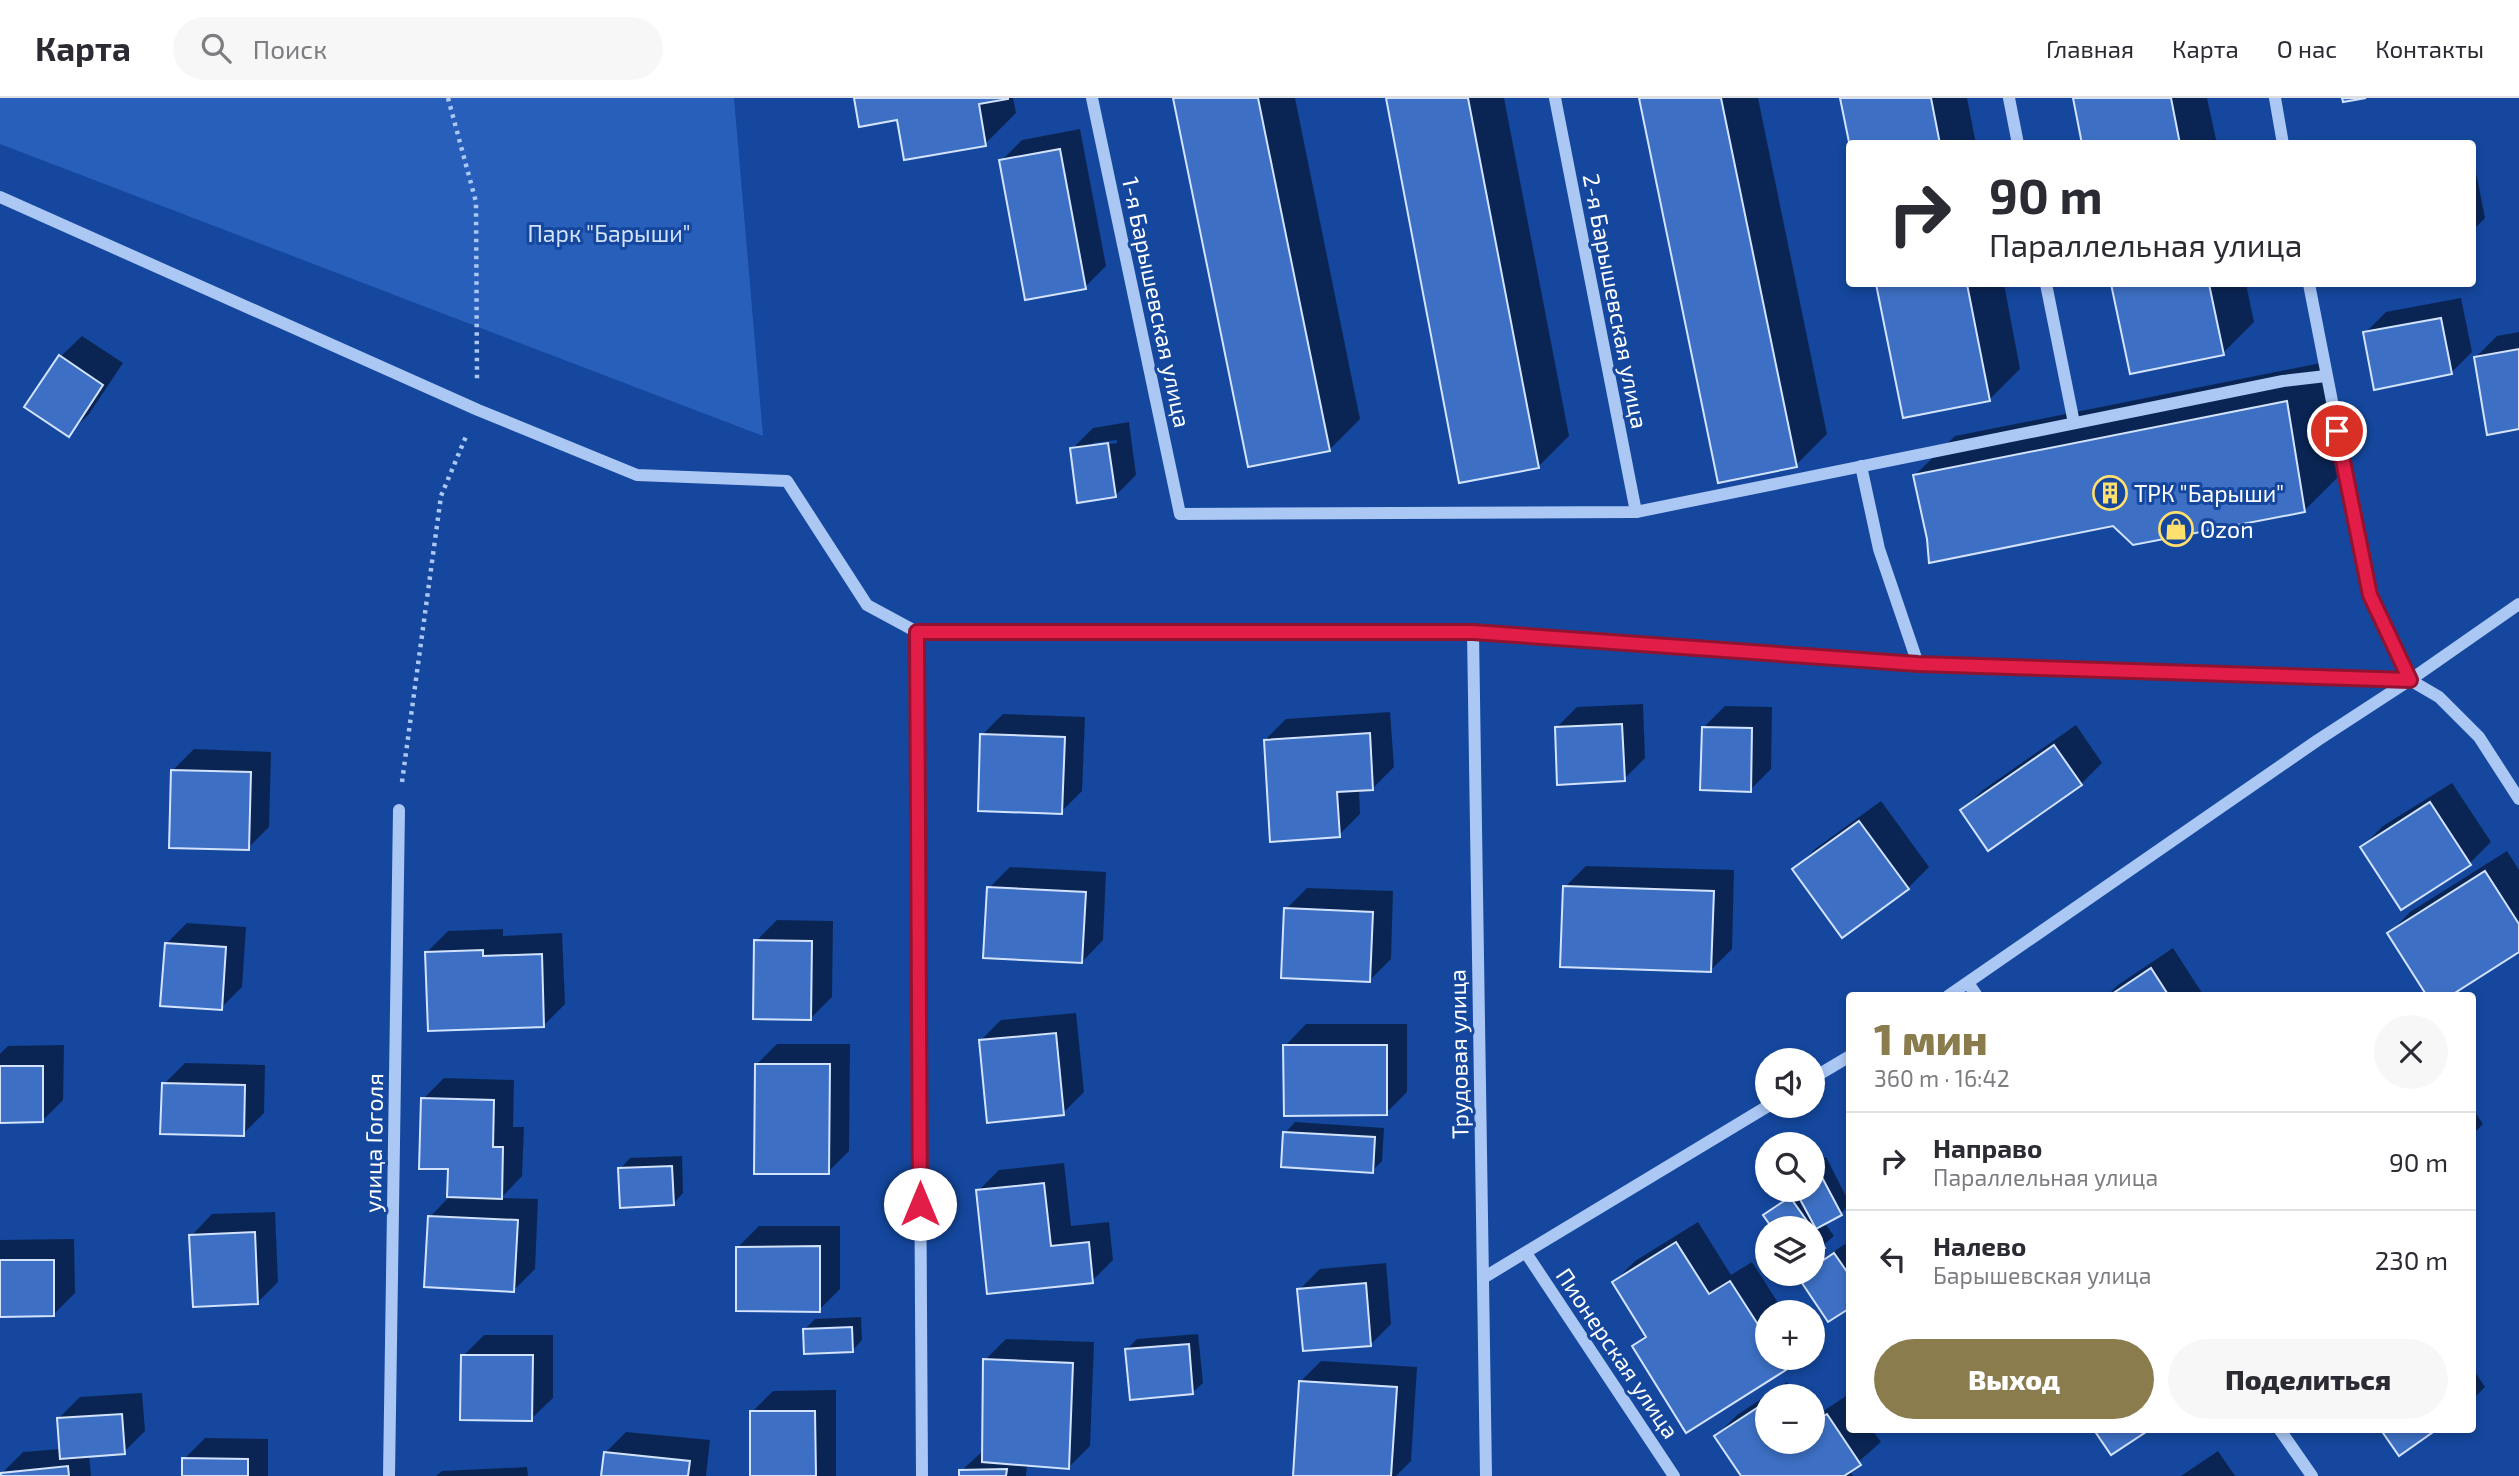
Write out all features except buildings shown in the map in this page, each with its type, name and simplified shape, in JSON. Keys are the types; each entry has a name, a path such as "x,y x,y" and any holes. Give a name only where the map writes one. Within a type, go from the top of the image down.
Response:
{"street":[{"name":"1-я Барышевская улица","path":"1092,98 1180,514 1636,512"},
{"name":"2-я Барышевская улица","path":"1555,98 1636,512"},
{"path":"2009,98 2017,140"},
{"path":"2275,98 2282,140"},
{"path":"0,197 478,410 637,475 787,481 867,605 917,632 1473,632 1918,664 2410,680 2439,697 2479,737 2519,799"},
{"path":"2047,287 2074,423"},
{"path":"2310,287 2370,595 2410,680"},
{"path":"1636,512 2283,381 2326,376"},
{"path":"1861,466 1879,549 1918,664"},
{"path":"1954,992 2519,604"},
{"path":"917,632 922,1476"},
{"name":"Трудовая улица","path":"1473,632 1486,1476"},
{"name":"улица Гоголя","path":"389,1476 399,810"},
{"path":"1968,983 1974,992"},
{"path":"1825,1071 1846,1058"},
{"path":"1483,1278 1755,1114"},
{"name":"Пионерская улица","path":"1526,1253 1674,1476"},
{"path":"2282,1433 2312,1476"}],"path":[{"path":"399,810 441,496 478,410 475,202 448,98"}],"green space":[{"name":"Парк \"Барыши\"","path":"0,98 734,98 763,436 0,144"}],"place":[{"name":"ТРК \"Барыши\"","path":"2110,493"},
{"name":"Ozon","path":"2176,529"}],"route":[{"path":"920,1204 917,632 1473,632 1918,664 2410,680 2370,595 2337,431"}]}
